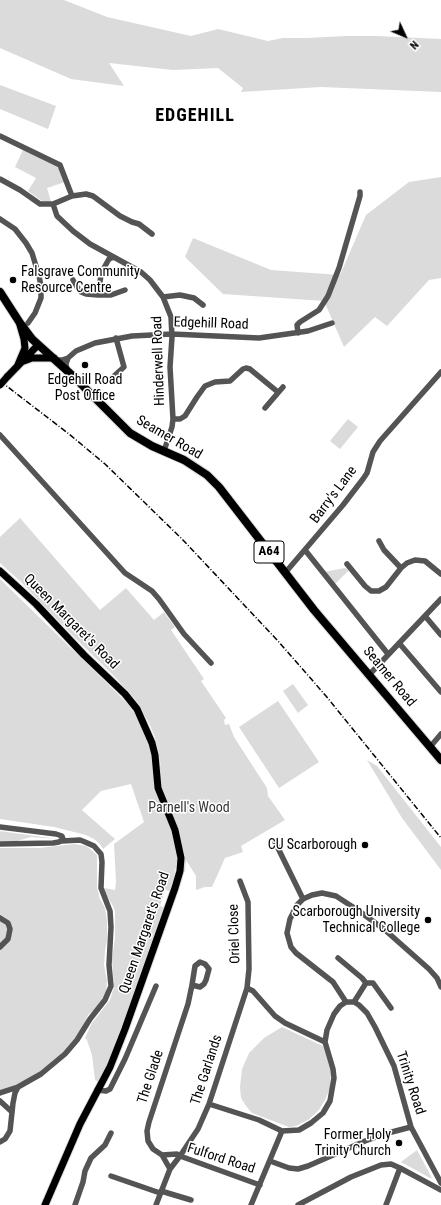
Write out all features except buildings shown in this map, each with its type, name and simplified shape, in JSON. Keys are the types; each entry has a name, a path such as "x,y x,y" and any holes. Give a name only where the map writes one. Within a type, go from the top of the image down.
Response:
{"highway":[{"name":"Seamer Road","path":"0,292 24,323 38,345 67,370 130,433 184,460 206,475 220,487 285,573 441,760"}],"main road":[{"path":"20,364 25,348 24,323"},
{"path":"0,385 38,345"},
{"path":"20,364 32,358 55,359"},
{"name":"Queen Margaret's Road","path":"0,571 36,604 78,649 121,690 137,709 152,742 158,788 175,830 181,858 180,871 173,896 125,1029 110,1067 80,1124 45,1205"}],"street":[{"path":"0,136 60,165 72,196"},
{"path":"0,179 20,190 40,204 53,204 72,196 86,194 93,196 120,216 139,224 152,234"},
{"path":"298,333 297,325 319,310 328,296 341,261 360,192"},
{"name":"Hinderwell Road","path":"53,204 57,216 73,231 90,244 141,272 154,284 164,297 171,317 172,334 170,367 173,418 172,427 164,451"},
{"path":"0,220 15,229 26,243 32,253 39,276 41,298 35,313 24,323"},
{"path":"98,295 104,266 109,259 114,257"},
{"path":"73,280 81,292 86,294 111,294 125,290"},
{"path":"164,297 180,295 194,298 203,305"},
{"name":"Edgehill Road","path":"55,359 62,360 68,358 76,351 95,343 116,338 172,334 259,338 308,331 332,323"},
{"path":"114,376 124,366 116,338"},
{"path":"67,370 66,364 68,358"},
{"path":"173,418 180,419 185,416 205,386 215,382 230,381 246,368 250,369 278,392"},
{"name":"Barry's Lane","path":"285,573 343,505 363,479 373,452 380,441 441,372"},
{"path":"265,408 283,387"},
{"path":"0,435 125,573 152,591 184,634 211,663"},
{"path":"379,541 384,550 401,568"},
{"path":"305,550 388,654"},
{"path":"347,564 371,591 379,591 386,587 401,568 407,563 416,560 425,561 441,574"},
{"path":"369,675 441,599"},
{"path":"425,616 441,635"},
{"path":"399,643 441,692"},
{"path":"430,747 441,734"},
{"path":"0,827 58,835 63,838 62,841"},
{"path":"0,844 48,843 62,841 86,842 94,846 101,854 101,888 110,911 111,927 109,965 111,986 105,1000 90,1019 77,1040 65,1054 41,1074 18,1088 0,1093"},
{"path":"275,842 303,899"},
{"name":"Oriel Close","path":"240,881 248,902 249,969 247,988"},
{"path":"346,1002 333,982 296,953 291,947 287,933 288,924 294,909 303,899 322,892 336,896 346,902 384,930 433,973 441,987"},
{"path":"0,918 8,923 10,929 8,939 0,947"},
{"path":"338,958 366,983"},
{"path":"209,1104 259,1120 282,1131 299,1130 311,1123 323,1113 330,1101 334,1078 333,1069 325,1042 327,1030 334,1014 340,1006 346,1002 354,1002 366,983"},
{"path":"366,983 373,983 391,1008"},
{"name":"The Glade","path":"170,1169 162,1155 152,1149 148,1141 147,1131 188,1004 192,985"},
{"path":"97,1090 106,1091 110,1089 125,1059 156,986"},
{"path":"247,988 252,990 274,1016 325,1042"},
{"name":"The Garlands","path":"180,1156 198,1129 209,1104 247,988"},
{"name":"Trinity Road","path":"354,1002 367,1013 386,1049 398,1080 411,1127 441,1181"},
{"path":"0,1142 10,1131 15,1093 18,1088"},
{"path":"0,1101 12,1112"},
{"path":"270,1161 288,1168 298,1169 365,1141 411,1127"},
{"path":"251,1205 282,1131"},
{"path":"75,1205 85,1171 91,1158 105,1145 111,1132"},
{"path":"162,1155 177,1154 180,1156"},
{"name":"Fulford Road","path":"156,1205 170,1169 180,1156 260,1185"},
{"path":"298,1205 351,1177 381,1165 391,1164 441,1190"},
{"path":"386,1205 400,1168"},
{"path":"111,1176 160,1192 191,1200"}],"green space":[{"path":"0,0 64,0 107,17 191,36 218,29 268,41 283,38 346,36 441,39 441,92 321,87 241,92 243,88 218,68 173,70 109,63 124,86 71,79 0,48"},
{"path":"0,85 56,106 48,129 0,109"},
{"path":"23,150 59,167 65,182 47,188 51,202 42,201 28,191 36,178 15,167"},
{"path":"441,177 441,278 429,280 387,326 375,317 344,347 324,301 223,294 185,257 193,238 271,270 340,275 366,215 409,182"},
{"path":"348,419 358,427 340,449 330,441"},
{"name":"Parnell's Wood","path":"20,518 100,610 126,588 154,620 164,612 175,627 171,630 204,679 201,681 226,718 224,720 225,725 229,724 234,737 267,788 268,796 285,820 241,846 243,852 225,858 212,887 205,887 196,890 196,876 186,860 185,872 175,868 174,882 170,891 165,890 160,906 165,906 144,970 110,1060 98,1082 95,1080 92,1055 85,1038 92,1023 110,1000 114,987 112,960 115,938 115,911 106,895 104,888 115,890 114,844 144,822 131,784 101,791 82,810 115,839 103,849 94,839 86,835 54,827 0,819 0,579 130,707 140,722 149,744 153,766 161,766 155,737 149,723 135,699 21,582 0,563 0,537"},
{"path":"345,568 349,570 335,584 324,572"},
{"path":"293,684 308,705 298,713 283,691"},
{"path":"278,701 319,762 279,788 239,727"},
{"path":"367,760 377,766 441,847 441,870 402,818"},
{"path":"0,831 57,839 31,837 17,841 0,841"},
{"path":"75,844 86,846 97,855 97,888 100,899 105,908 107,921 107,940 104,965 107,981 106,993 99,1005 88,1015 74,1041 58,1058 42,1071 19,1084 0,1091 0,848 39,848"},
{"path":"282,1027 323,1046 331,1069 330,1088 319,1110 308,1120 296,1126 289,1127 252,1113 241,1098 240,1087 242,1069 249,1053 264,1038"},
{"path":"417,1150 432,1178 401,1162"}],"railway":[{"path":"0,381 69,434 105,464 182,539 278,641 326,696 441,838"}],"place":[{"name":"Falsgrave Community Resource Centre","path":"13,280"},
{"name":"Edgehill Road Post Office","path":"85,365"},
{"name":"CU Scarborough","path":"365,845"},
{"name":"Scarborough University Technical College","path":"428,920"},
{"name":"Former Holy Trinity Church","path":"399,1143"}],"district":[{"name":"EDGEHILL","path":"195,116"}]}
